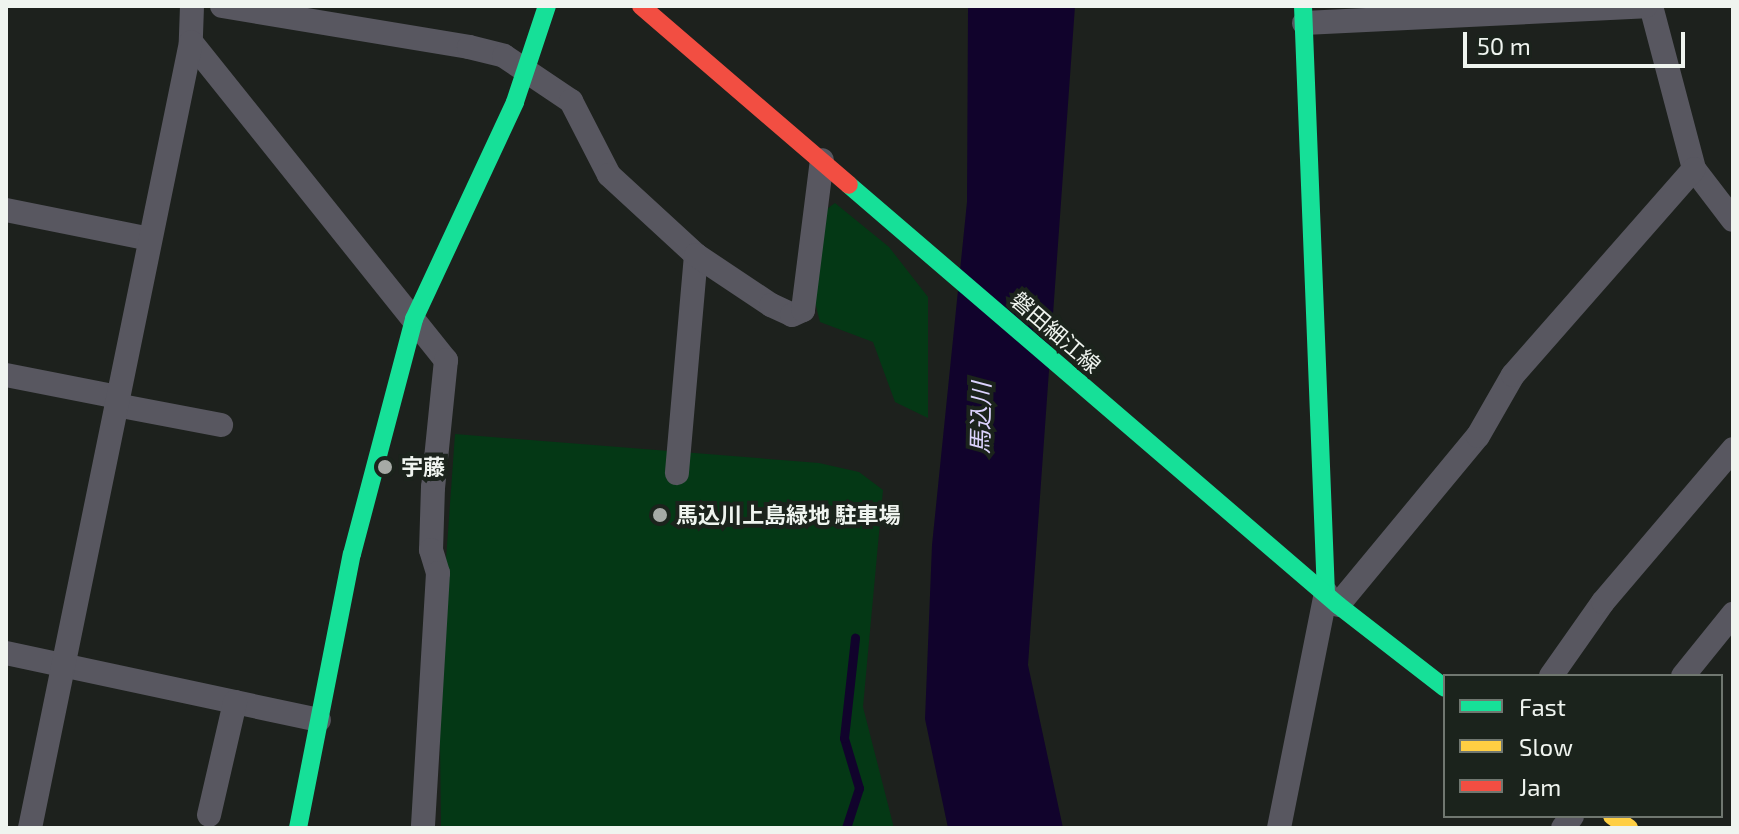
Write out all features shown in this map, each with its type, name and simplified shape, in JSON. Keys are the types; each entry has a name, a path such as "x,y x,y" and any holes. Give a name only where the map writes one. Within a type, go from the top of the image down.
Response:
{"street":[{"path":"30,828 191,42 192,6"},
{"path":"222,6 269,9 432,37 525,68 571,101 609,175 696,255 771,305 792,315 803,310 822,160"},
{"path":"298,828 352,554 414,319 525,68 547,6"},
{"name":"磐田細江線","path":"641,6 1108,409 1332,599 1443,686"},
{"path":"1279,828 1332,599 1304,15 1648,6 1694,169 1733,220"},
{"path":"191,42 414,319 448,369 433,487 431,550 438,573 423,828"},
{"path":"1332,599 1478,436 1513,375 1694,169"},
{"path":"6,210 150,239"},
{"path":"677,473 696,255"},
{"path":"6,375 221,425"},
{"path":"1552,674 1603,602 1733,449"},
{"path":"1685,674 1733,614"},
{"path":"6,653 319,720"},
{"path":"209,815 235,702"}],"green space":[{"path":"835,203 889,247 928,297 928,418 895,402 873,342 820,322 810,282 820,214"},
{"path":"455,434 819,463 859,472 883,490 863,707 894,828 441,828 439,657"}],"water":[{"name":"馬込川","path":"968,6 1075,6 1028,665 1063,828 948,828 925,719 932,545 967,202"}],"waterway":[{"path":"846,828 859,788 844,738 855,638"}],"traffic: fast":[{"path":"298,828 352,554 414,319 515,102 547,6"},
{"path":"1303,6 1326,593"},
{"path":"849,185 1338,605 1443,686"}],"traffic: slow":[{"path":"1615,818 1629,828"}],"traffic: jam":[{"path":"641,6 849,185"}],"place":[{"name":"宇藤","path":"385,467"},
{"name":"馬込川上島緑地 駐車場","path":"660,515"}]}
